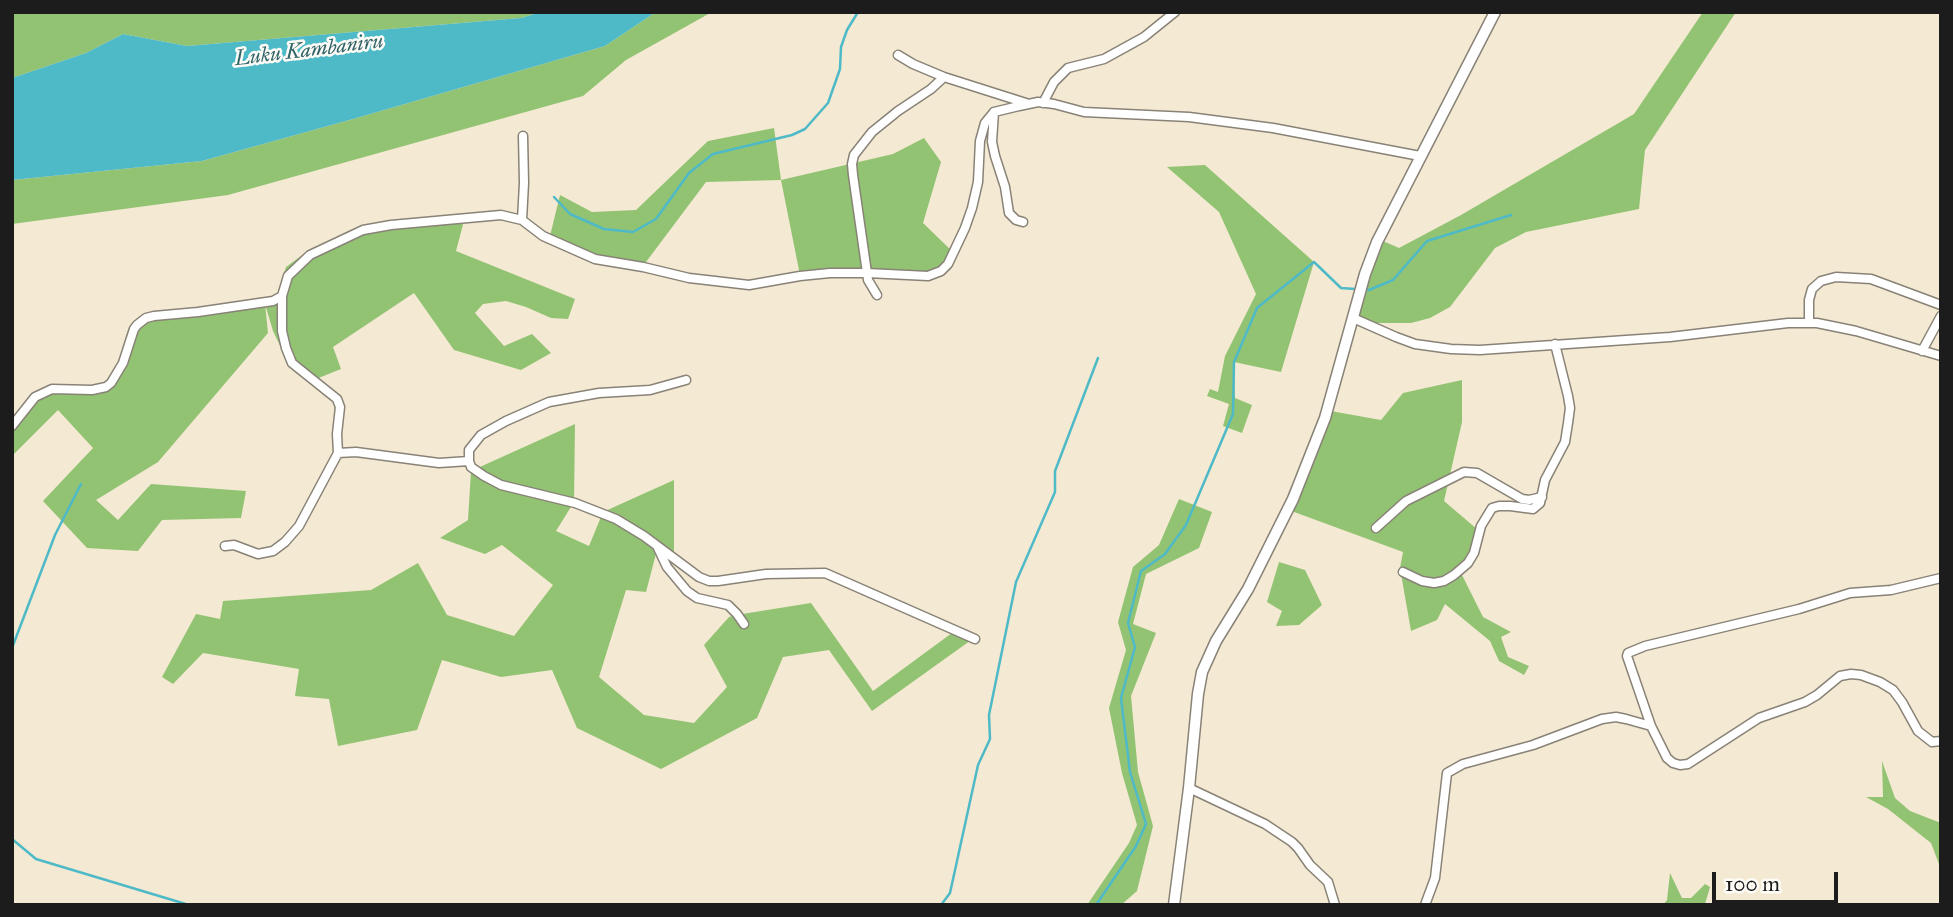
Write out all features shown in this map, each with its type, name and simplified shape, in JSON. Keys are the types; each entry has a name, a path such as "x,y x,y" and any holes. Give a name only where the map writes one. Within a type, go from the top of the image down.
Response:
{"street":[{"path":"1043,103 1054,82 1068,68 1104,60 1144,37 1175,12"},
{"path":"1174,905 1202,672 1293,499 1325,418 1365,274 1377,242 1495,12"},
{"path":"898,55 944,77 1029,104"},
{"path":"877,295 868,280 852,164 855,155 872,132 944,77"},
{"path":"225,546 234,545 258,554 273,551 285,542 299,526 338,453 340,407 337,399 292,363 285,348 282,331 282,296 288,276 310,255 363,230 501,215 522,220 543,236 595,259 689,278 749,285 810,275 867,273 928,276 942,271 960,241 978,182 981,133 994,112 1029,104 1054,103 1084,112 1189,117 1273,128 1420,156"},
{"path":"994,112 992,142 1005,187 1009,213 1012,218 1023,222"},
{"path":"522,220 523,136"},
{"path":"1810,323 1808,300 1812,289 1821,281 1836,276 1871,279 1941,305"},
{"path":"12,426 35,397 52,389 92,390 111,383 123,363 134,329 146,318 273,301 282,296"},
{"path":"1922,351 1941,316"},
{"path":"1353,318 1396,337 1433,347 1480,350 1810,323 1856,331 1941,356"},
{"path":"1403,572 1422,581 1444,581 1468,563 1474,553 1481,526 1492,508 1499,506 1533,509 1537,506 1542,497 1545,480 1565,442 1569,415 1568,396 1555,344"},
{"path":"685,380 650,390 599,393 549,402 481,435 469,450 471,467 501,485 575,503 632,527 699,577 709,581 766,574 825,573 975,639"},
{"path":"338,453 356,452 439,463 469,461"},
{"path":"1376,528 1406,502 1464,472 1477,473 1522,499 1542,497"},
{"path":"656,545 667,567 687,591 697,598 728,605 744,624"},
{"path":"1941,578 1891,590 1850,593 1799,609 1645,646 1628,653 1630,669 1651,726 1667,758 1680,765 1688,764 1759,718 1805,702 1840,676 1851,674 1880,682 1893,690 1918,731 1932,742 1941,741"},
{"path":"1425,905 1435,878 1447,773 1464,764 1533,745 1602,719 1626,719 1651,726"},
{"path":"1189,788 1265,824 1292,842 1328,882 1335,905"}],"green space":[{"path":"12,12 541,12 521,18 187,46 123,34 86,53 12,78"},
{"path":"656,12 712,12 626,60 583,96 228,195 12,224 12,180 202,161 605,46"},
{"path":"1703,12 1736,12 1645,150 1639,209 1526,232 1495,248 1450,307 1430,318 1411,323 1368,323 1352,317 1376,238 1399,248 1634,114"},
{"path":"774,128 781,180 706,182 643,266 595,257 550,236 560,195 592,212 636,210 708,141"},
{"path":"924,138 941,162 923,223 953,252 939,270 926,274 800,275 781,180 893,154"},
{"path":"1205,165 1314,262 1281,372 1234,362 1235,398 1252,405 1242,433 1223,426 1229,404 1207,396 1210,389 1218,392 1225,356 1256,294 1219,212 1167,167"},
{"path":"465,217 456,251 575,299 568,319 551,318 506,301 483,304 475,313 504,346 532,334 551,353 521,370 454,350 414,293 333,347 341,369 316,379 284,354 273,331 265,304 268,333 158,462 96,500 118,520 151,484 246,491 241,518 162,520 138,551 87,548 43,501 93,448 58,410 12,456 12,423 39,391 106,384 115,374 128,330 134,321 148,315 190,312 264,297 276,298 285,284 283,276 286,267 305,253 366,227"},
{"path":"1462,380 1462,422 1444,501 1478,530 1470,555 1458,567 1483,617 1511,632 1501,637 1508,657 1529,666 1524,675 1499,661 1490,641 1445,604 1437,620 1411,631 1400,568 1403,552 1286,509 1325,410 1381,420 1403,393"},
{"path":"575,424 574,502 556,531 589,546 603,512 674,480 674,558 658,546 646,592 626,590 599,677 644,715 694,723 727,687 704,645 729,617 736,615 811,603 873,691 956,630 974,638 872,711 829,650 783,657 757,718 661,769 577,728 552,670 501,677 442,660 417,730 338,746 329,699 295,696 299,669 203,653 173,684 162,677 196,614 220,619 223,601 371,590 418,563 447,615 514,636 553,585 502,545 485,554 440,538 468,520 471,471"},
{"path":"1179,499 1212,512 1199,548 1146,574 1133,624 1156,633 1131,696 1138,772 1153,826 1137,891 1121,905 1087,905 1129,843 1137,825 1122,773 1109,708 1126,650 1118,622 1133,567 1159,545"},
{"path":"1279,562 1305,570 1322,605 1299,625 1276,626 1282,611 1267,602"},
{"path":"1882,761 1895,798 1910,811 1941,823 1941,864 1931,843 1888,809 1866,797 1883,797"},
{"path":"1670,873 1682,898 1691,898 1705,884 1710,887 1705,904 1663,905 1667,900"}],"water":[{"name":"Luku Kambaniru","path":"541,12 656,12 605,46 202,161 12,180 12,78 86,53 123,34 187,46 521,18"}],"waterway":[{"path":"554,197 570,214 604,229 633,232 656,219 689,173 713,154 792,135 805,129 828,103 840,69 841,47 858,12"},
{"path":"1096,905 1136,846 1146,824 1130,772 1121,698 1135,647 1128,623 1141,571 1165,554 1186,525 1233,414 1234,362 1257,308 1314,262 1341,288 1369,290 1393,280 1427,241 1511,215"},
{"path":"941,905 950,893 978,765 990,739 989,715 1016,582 1055,492 1055,471 1098,358"},
{"path":"12,648 55,535 81,484"},
{"path":"12,839 36,859 189,905"}]}
